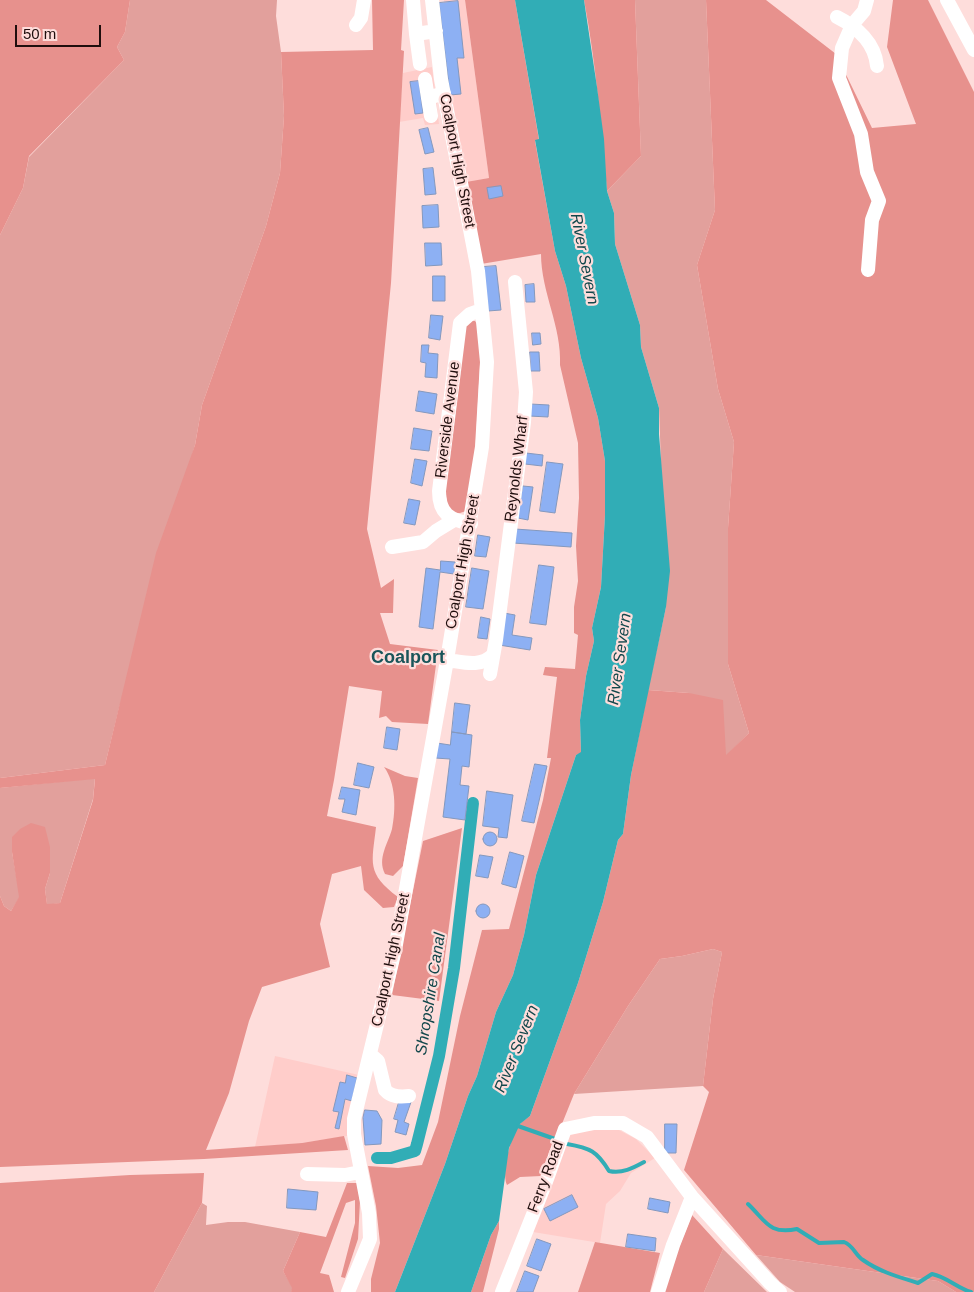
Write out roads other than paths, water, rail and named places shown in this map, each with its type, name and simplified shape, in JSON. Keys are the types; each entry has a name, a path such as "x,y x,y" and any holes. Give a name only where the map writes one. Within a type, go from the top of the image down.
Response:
{"street":[{"path":"356,25 361,18 364,0"},
{"path":"413,0 420,64"},
{"name":"Coalport High Street","path":"348,1292 370,1239 369,1212 360,1172 354,1134 354,1119 395,950 447,660 459,582 471,524 482,447 487,362 478,271 444,93 432,0"},
{"path":"867,0 864,11 852,25 842,48 838,78 861,134 867,172 879,201 872,220 868,270"},
{"path":"947,0 974,50"},
{"path":"837,17 852,25 870,43 876,54 877,66"},
{"path":"416,34 436,31"},
{"path":"425,79 430,116"},
{"path":"428,98 444,93"},
{"name":"Reynolds Wharf","path":"490,674 524,422 526,392 515,282"},
{"name":"Riverside Avenue","path":"454,520 444,512 439,503 448,413 460,323 470,314 481,310"},
{"path":"392,547 423,542 436,530 454,520 471,524"},
{"path":"447,660 479,663 487,661 492,656"},
{"path":"370,1054 378,1061 385,1090 388,1094 409,1096"},
{"name":"Ferry Road","path":"502,1292 565,1129 594,1123 623,1123 647,1137 692,1196"},
{"path":"306,1174 345,1175 360,1172"},
{"path":"658,1292 673,1245 692,1196 780,1292"}],"water":[{"name":"River Severn","path":"515,0 584,0 604,139 607,191 614,213 615,244 640,325 641,347 659,408 659,434 670,571 666,607 631,775 623,834 618,840 603,902 578,983 530,1116 520,1124 509,1148 499,1221 491,1235 471,1292 395,1292 477,1076 496,1012 513,975 524,935 536,875 576,755 581,752 580,720 586,676 594,641 592,628 601,587 605,515 605,461 598,418 581,358 566,286 555,251 535,140 539,139"}],"waterway":[{"name":"Shropshire Canal","path":"377,1158 391,1158 415,1151 417,1144 439,1056 454,968 473,803"},
{"path":"518,1126 555,1139"},
{"path":"567,1144 582,1147 597,1155 609,1171 623,1171 644,1162"},
{"path":"748,1204 764,1221 774,1228 780,1230 797,1229 819,1243 844,1242 863,1260 890,1274 918,1283 932,1274 971,1292"}],"district":[{"name":"Coalport","path":"408,658"}]}
